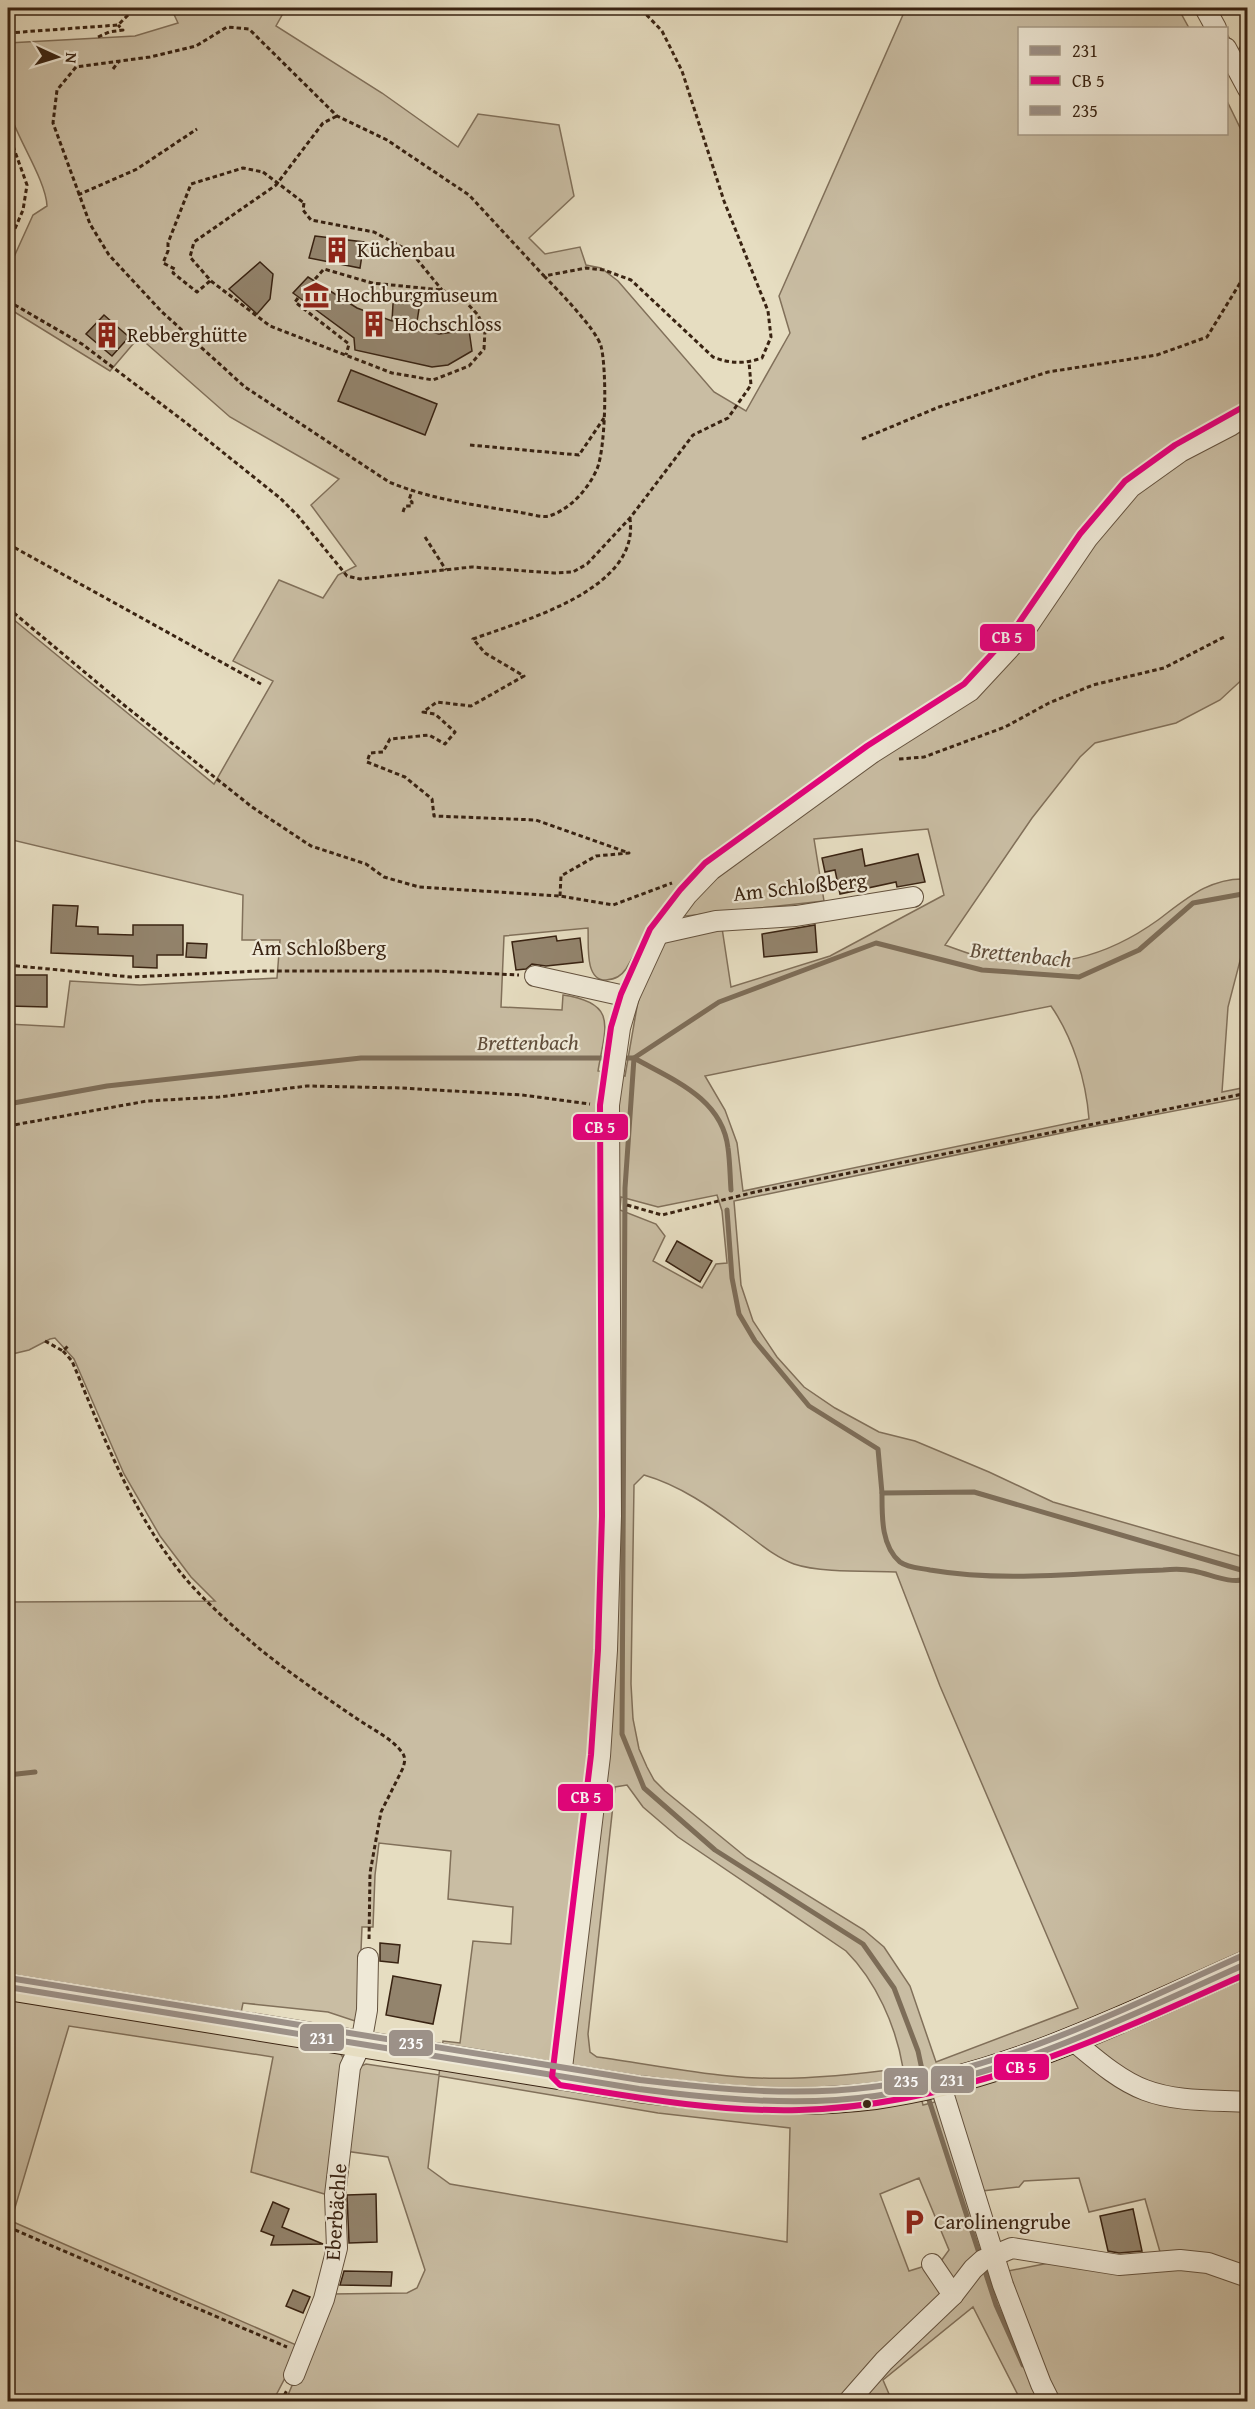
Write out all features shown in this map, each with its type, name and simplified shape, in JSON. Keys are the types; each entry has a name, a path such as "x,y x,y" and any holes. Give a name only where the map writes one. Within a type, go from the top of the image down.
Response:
{"main road":[{"path":"8,1987 693,2096 759,2100 832,2100 875,2096 930,2086 992,2070 1071,2039 1248,1962"}],"street":[{"path":"1205,8 1215,27"},
{"path":"1228,50 1248,88"},
{"path":"561,2076 600,1756 607,1650 611,1473 609,1116 620,1029 629,997 658,934 687,895 711,870 877,750 970,691 1021,636 1087,539 1131,487 1180,452 1248,414"},
{"name":"Am Schloßberg","path":"658,934 716,921 796,916 914,897"},
{"path":"535,976 629,997"},
{"name":"Eberbächle","path":"294,2375 324,2298 337,2248 335,2195 350,2067 361,2043 367,2010 368,1958"},
{"path":"1071,2039 1144,2090 1168,2096 1248,2102"},
{"path":"930,2086 986,2259 1012,2307 1050,2402"},
{"path":"848,2402 884,2361 953,2295 986,2259 1012,2247 1119,2265 1180,2260 1208,2264 1248,2277"},
{"path":"932,2264 953,2295"}],"path":[{"path":"8,33 118,25 135,8"},
{"path":"543,276 586,268 604,270 631,280 713,357 730,363 749,362 762,358 771,337 768,311 724,201 682,71 662,32 640,8"},
{"path":"98,37 109,32 123,30 118,25"},
{"path":"227,27 249,29 337,116 387,140 469,195 570,303 601,345 605,416 597,468 574,503 548,516 462,504 412,491 389,482 245,387 162,312 109,255 90,224 53,123 57,90 76,67 119,60 150,57 196,46 227,27"},
{"path":"113,69 119,60"},
{"path":"315,279 324,269 372,283 442,290 465,301 478,315 485,330 484,348 469,366 433,380 392,373 270,326 211,281 189,257 194,242 276,185 323,123 337,116"},
{"path":"78,195 137,169 197,129"},
{"path":"8,132 27,185 24,210 8,245"},
{"path":"211,281 197,292 173,273 175,269 163,263 168,251 168,243 191,184 243,168 263,172 304,203 303,210 311,220 375,232 411,252 442,290"},
{"path":"862,439 939,407 1048,372 1157,355 1207,338 1248,270"},
{"path":"298,298 294,302 349,344 345,355"},
{"path":"8,301 82,344 185,422 280,498 298,516 347,576 360,579 472,567 554,573 573,572 587,564 630,518 693,435 728,417 751,385 749,362"},
{"path":"470,445 579,455 605,416"},
{"path":"403,512 405,506 412,506 409,500 412,491"},
{"path":"560,896 561,876 596,856 628,854 536,820 434,816 432,799 405,777 367,762 370,753 383,752 390,738 429,735 445,744 455,732 435,714 423,712 437,702 471,706 524,676 485,653 473,639 576,599 616,568 632,534 630,518"},
{"path":"425,537 446,570"},
{"path":"8,544 261,684"},
{"path":"8,608 115,698 252,807 311,846 366,864 384,877 419,887 560,896 613,905 672,883 687,895"},
{"path":"877,750 888,758 924,758 1005,727 1049,703 1093,686 1164,668 1226,636"},
{"name":"Am Schloßberg","path":"8,965 131,976 260,971 435,971 535,976"},
{"path":"8,1126 147,1101 219,1097 307,1086 500,1093 592,1104"},
{"path":"630,1206 662,1215 755,1192 1248,1093"},
{"path":"45,1341 63,1351 72,1361 120,1476 155,1537 186,1578 260,1649 311,1688 399,1748 404,1754 403,1768 381,1812 370,1873 368,1958"},
{"path":"63,1351 69,1345"},
{"path":"8,2226 302,2354"}],"shaded area":[{"path":"171,8 286,8 276,26 382,93 458,147 478,114 559,125 574,196 529,238 545,254 580,247 586,265 601,268 618,281 714,392 746,411 790,333 779,296 906,8 1178,8 1188,27 1018,27 1018,135 1228,135 1228,103 1247,142 1247,675 1220,700 1176,723 1095,743 1080,757 1032,818 945,945 983,958 1012,962 1057,962 1078,958 1118,944 1138,933 1199,891 1221,882 1247,879 1247,934 1228,1007 1222,1092 1247,1087 1247,1097 734,1201 741,1285 753,1321 777,1357 804,1387 835,1408 879,1432 915,1441 1053,1502 1247,1558 1247,2401 1021,2401 973,2307 883,2380 892,2401 292,2401 288,2395 331,2294 407,2293 417,2288 425,2270 388,2157 345,2151 358,2067 366,2064 439,2075 443,2041 460,2043 473,1941 511,1944 513,1907 448,1899 451,1851 379,1843 373,1927 362,1927 358,2022 328,2012 243,2003 237,2032 340,2053 344,2059 331,2196 251,2172 273,2057 69,2026 11,2221 301,2347 273,2401 8,2401 8,1602 215,1601 191,1577 160,1536 124,1474 74,1359 55,1338 29,1350 8,1355 8,1024 64,1027 70,981 140,985 277,978 280,940 242,940 243,895 8,839 8,615 214,784 273,681 233,661 279,580 323,598 338,575 356,566 311,505 339,479 230,417 139,337 110,371 8,308 8,270 33,215 47,206 42,184 8,108 6,84 8,43 135,36 178,23","holes":["928,829 944,895 830,956 731,987 722,928 666,941 659,949 638,1001 625,1076 598,1071 605,1030 601,1011 593,1004 563,995 562,1010 501,1007 504,936 588,928 591,968 599,979 613,979 626,969 662,907 686,916 824,901 814,839","1051,1006 1066,1032 1077,1060 1085,1089 1089,1119 743,1191 737,1143 725,1110 705,1076","717,1195 722,1211 727,1263 716,1264 702,1288 653,1261 665,1236 656,1224 620,1210 621,1197 658,1207","644,1475 670,1485 718,1513 773,1553 794,1564 830,1570 896,1572 940,1686 1078,2008 936,2062 910,1986 884,1947 864,1930 747,1858 654,1780 639,1749 633,1719 631,1684 634,1485","627,1785 643,1807 678,1837 846,1951 867,1976 883,2005 890,2020 903,2068 838,2076 751,2078 597,2057 590,2052 588,2034 615,1787","928,2070 935,2102 923,2105 915,2073","439,2076 658,2113 790,2128 787,2242 450,2184 428,2168","919,2178 949,2250 941,2261 909,2271 880,2194","1079,2178 1089,2212 1145,2199 1164,2266 1054,2262 993,2274 986,2267 981,2254 985,2246 982,2191 1019,2187 1024,2181"]},
{"path":"1228,36 1237,52 1247,36 1247,101 1228,63"}],"building":[{"name":"Küchenbau","path":"315,236 364,242 360,268 309,258"},
{"path":"260,262 273,274 270,299 257,314 229,289"},
{"name":"Hochschloss","path":"308,277 357,308 392,321 393,304 401,298 412,300 419,309 416,328 439,334 469,330 472,351 448,365 432,367 355,350 354,338 293,293"},
{"name":"Rebberghütte","path":"104,315 129,337 112,356 86,334"},
{"path":"351,370 437,404 425,435 338,401"},
{"path":"862,849 865,866 918,854 925,882 897,887 896,882 840,894 835,870 825,872 822,858"},
{"path":"53,905 78,906 76,926 98,927 98,934 133,935 133,925 183,925 183,955 157,955 157,968 133,967 133,956 51,953"},
{"path":"815,925 817,952 764,957 762,934"},
{"path":"556,936 557,941 580,938 583,962 546,966 532,964 526,969 516,970 512,942"},
{"path":"187,943 207,944 206,958 186,957"},
{"path":"8,975 47,975 47,1007 8,1006"},
{"path":"677,1241 712,1261 700,1282 666,1261"},
{"path":"380,1943 400,1945 398,1963 380,1961"},
{"path":"393,1976 441,1985 433,2024 386,2015"},
{"path":"376,2194 377,2242 349,2243 347,2195"},
{"path":"273,2202 289,2209 282,2227 323,2244 271,2245 274,2236 261,2231"},
{"path":"1133,2209 1142,2251 1119,2253 1108,2251 1100,2216"},
{"path":"344,2271 392,2272 391,2286 340,2285"},
{"path":"293,2290 310,2297 303,2313 286,2306"}],"waterway":[{"name":"Brettenbach","path":"621,1058 634,1058 719,1002 876,943 982,970 1079,977 1139,950 1193,903 1248,893"},
{"name":"Brettenbach","path":"8,1104 107,1086 361,1058 612,1058"},
{"name":"Eberbächle","path":"731,1190 728,1148 724,1131 716,1116 693,1092 634,1058 625,1188 622,1734 644,1788 715,1850 863,1944 894,1988 918,2051 924,2079"},
{"path":"727,1210 732,1278 739,1314 755,1341 809,1406 878,1449 882,1493 974,1492 1248,1572"},
{"path":"882,1493 884,1530 889,1548 900,1562 911,1567 988,1576 1046,1576 1179,1569 1227,1580 1248,1579"},
{"path":"8,1775 35,1772"},
{"name":"Eberbächle","path":"927,2094 980,2256"},
{"name":"Eberbächle","path":"983,2265 996,2305 1023,2365"}],"transit line":[{"path":"1243,407 1175,445 1125,481 1080,534 1014,630 964,684 867,746 705,863 680,890 650,929 621,994 611,1027 600,1105 602,1516 598,1650 591,1755 552,2077 560,2085 649,2099 739,2109 799,2110 858,2106 916,2096 973,2082 1030,2064 1085,2044 1248,1973"},
{"name":"235","path":"9,1978 640,2080 785,2092 872,2087 921,2079 969,2067 1016,2052 1109,2016 1244,1955"},
{"name":"231","path":"8,1987 639,2089 727,2099 816,2101 875,2096 924,2087 1019,2060 1112,2024 1248,1963"}],"place":[{"name":"Küchenbau","path":"337,250"},
{"name":"Hochburgmuseum","path":"316,295"},
{"name":"Hochschloss","path":"374,324"},
{"name":"Rebberghütte","path":"107,335"},
{"name":"Carolinengrube","path":"914,2222"}]}
